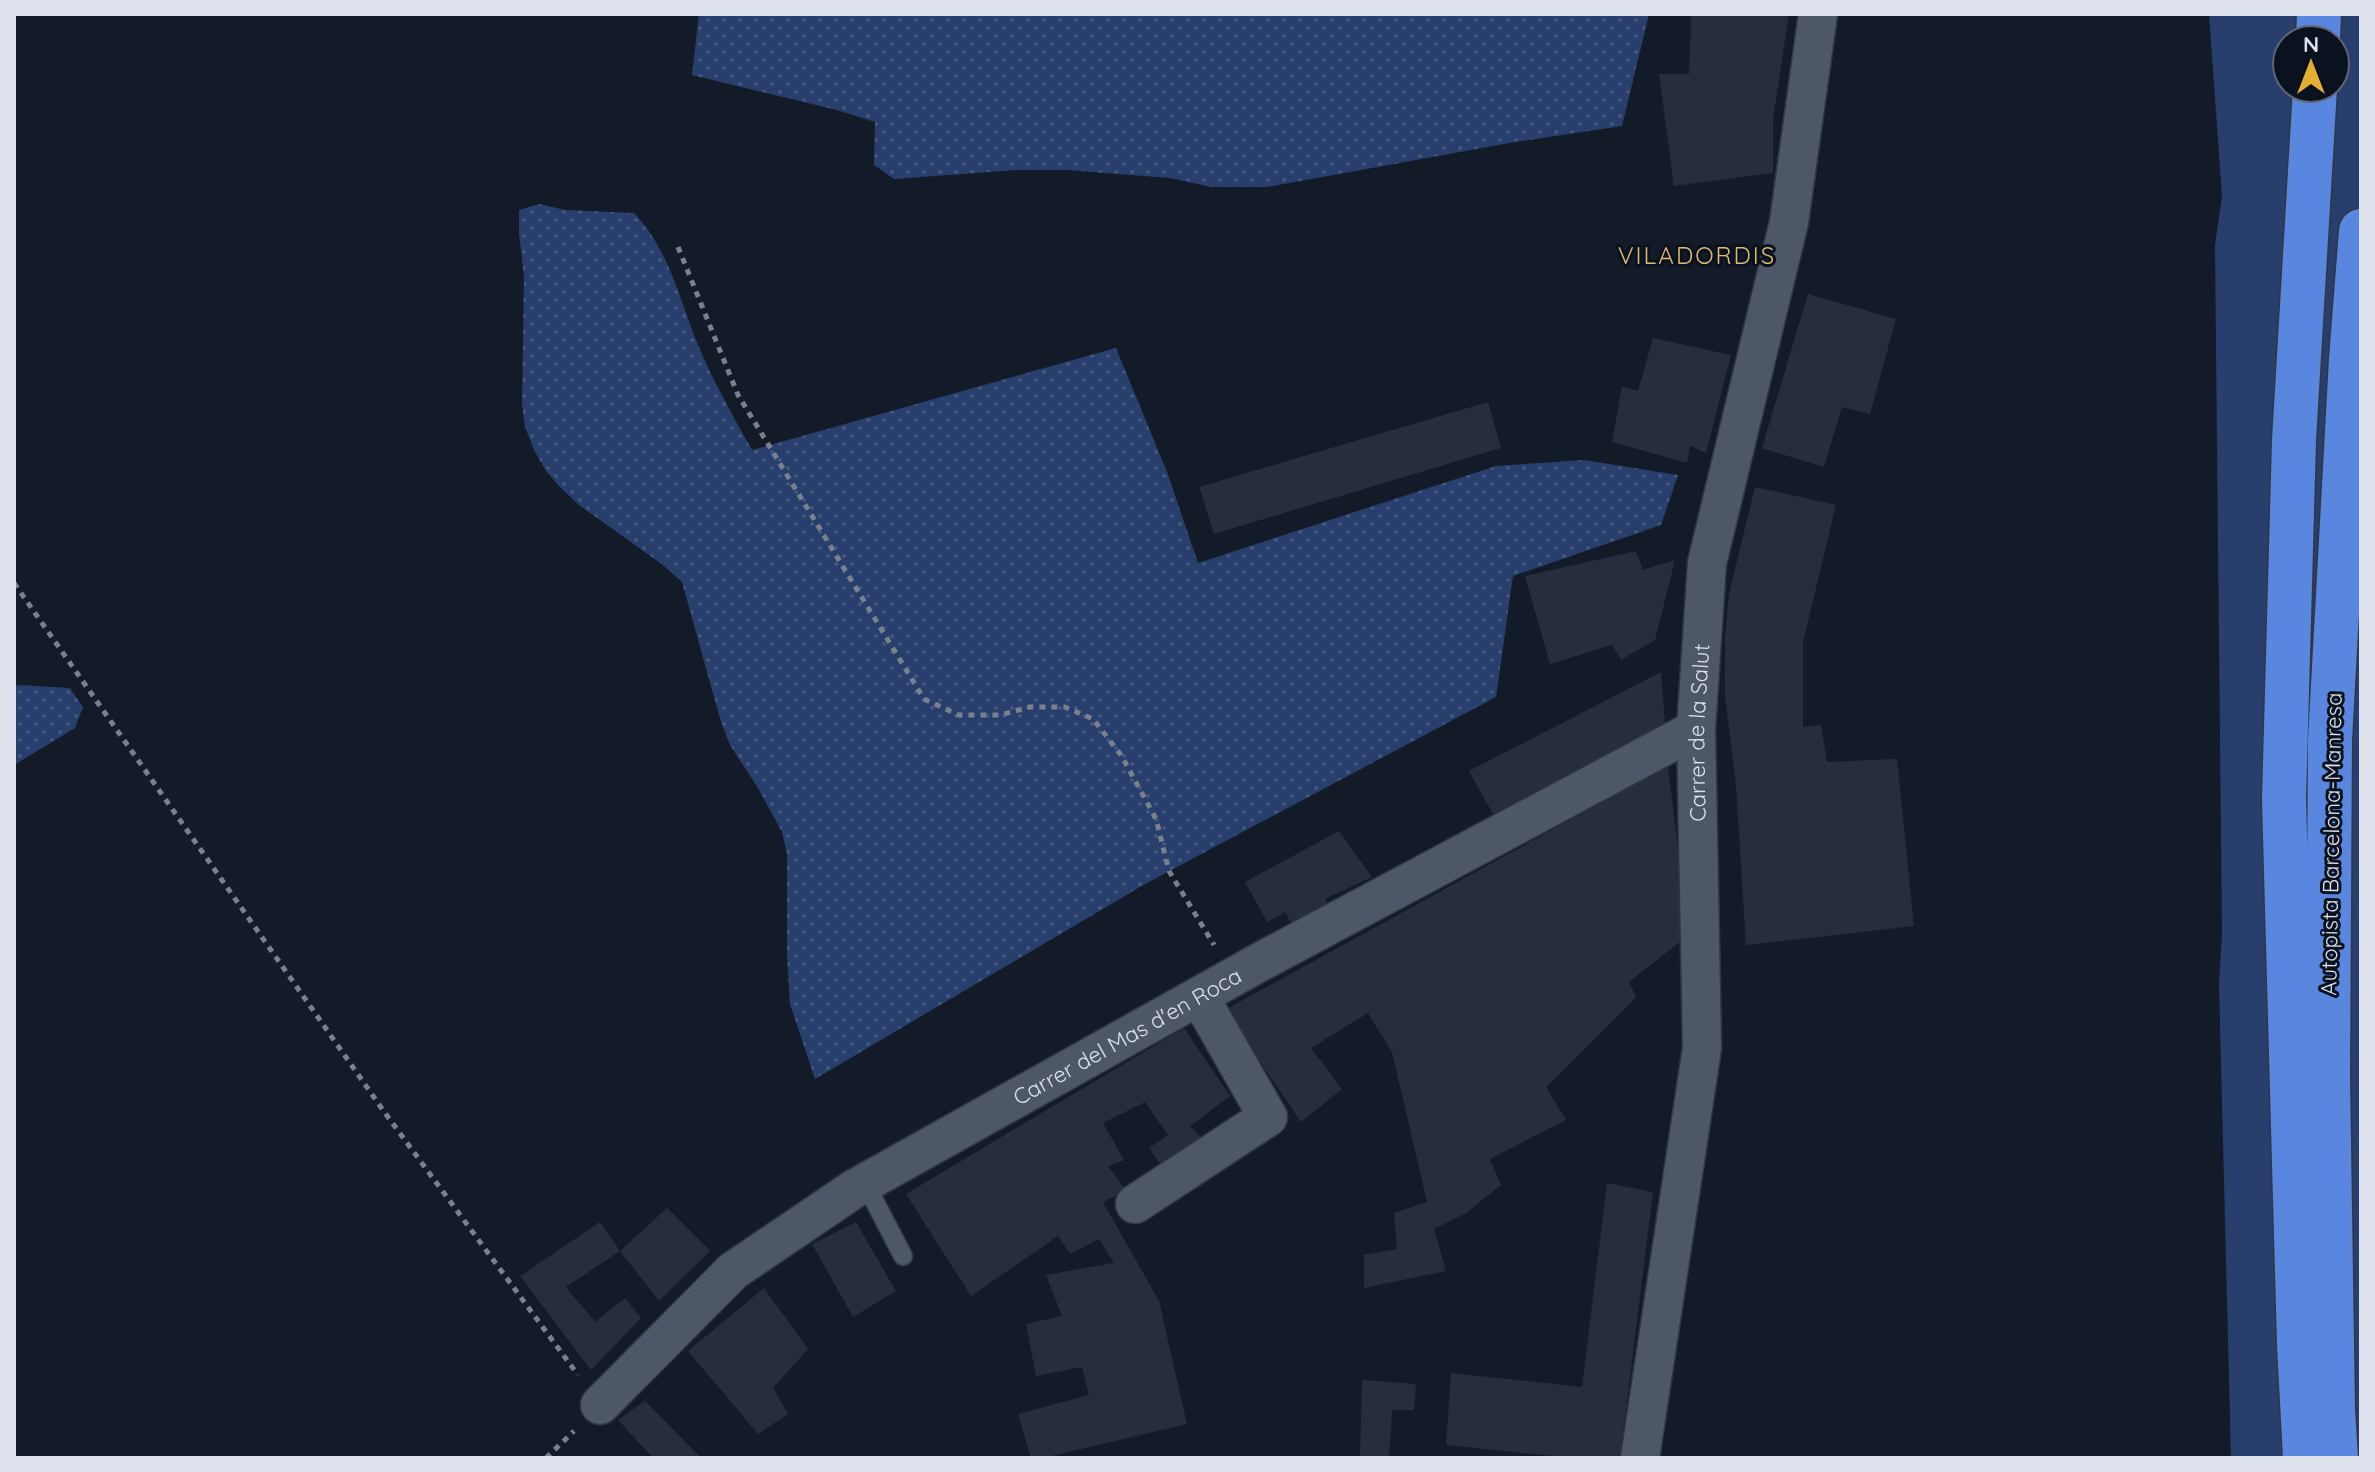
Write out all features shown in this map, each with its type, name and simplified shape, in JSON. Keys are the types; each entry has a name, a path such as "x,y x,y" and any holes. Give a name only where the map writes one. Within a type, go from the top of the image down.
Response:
{"highway":[{"path":"2305,1458 2284,799 2294,440 2314,104"},
{"name":"Autopista Barcelona-Manresa","path":"2336,1458 2328,1076 2330,740 2361,231"}],"street":[{"name":"Carrer de la Salut","path":"1640,1458 1702,1048 1696,729 1707,563 1789,222 1818,14"},
{"name":"Carrer del Mas d'en Roca","path":"600,1405 733,1271 865,1183 1233,977 1696,729"},
{"path":"1135,1204 1268,1117 1199,996"}],"lane":[{"path":"865,1183 903,1256"}],"path":[{"path":"678,247 738,395 924,699 959,715 1000,715 1030,707 1065,707 1093,719 1121,755 1156,819 1169,871 1233,977"},
{"path":"14,583 385,1113 600,1405"}],"shaded area":[{"path":"699,14 1649,14 1622,126 1267,187 1211,187 1170,178 1067,170 1016,170 894,179 874,165 875,122 692,75"},
{"path":"2209,14 2361,14 2361,1458 2231,1458 2219,983 2222,934 2215,245 2222,196"},
{"path":"539,204 565,210 634,213 665,259 704,358 752,450 1116,348 1167,472 1198,563 1496,466 1584,460 1678,475 1661,525 1513,576 1496,697 1145,884 815,1079 790,1004 787,854 782,832 730,745 682,582 579,505 560,487 546,471 525,427 522,404 524,277 519,210"},
{"path":"14,686 70,688 83,707 75,728 14,765"}],"building":[{"path":"1691,14 1789,14 1773,119 1773,173 1674,186 1659,74 1689,74"},
{"path":"1808,294 1896,319 1870,414 1842,407 1824,467 1762,448"},
{"path":"1653,338 1731,355 1706,453 1690,446 1687,463 1612,442 1622,386 1638,391"},
{"path":"1488,402 1501,448 1214,534 1199,487"},
{"path":"1755,487 1836,505 1803,642 1803,727 1821,725 1827,762 1897,759 1914,926 1746,945 1736,785 1725,696 1725,637 1729,594"},
{"path":"1636,551 1643,570 1675,560 1655,640 1621,660 1612,645 1550,664 1525,576"},
{"path":"1661,672 1665,724 1493,814 1469,771"},
{"path":"1668,766 1679,858 1681,941 1629,982 1636,997 1546,1087 1566,1120 1490,1159 1501,1185 1466,1213 1434,1229 1446,1271 1364,1288 1364,1255 1397,1249 1394,1213 1427,1202 1392,1052 1368,1013 1311,1048 1342,1089 1301,1122 1225,1010"},
{"path":"1339,831 1372,877 1325,899 1332,908 1294,928 1285,912 1267,922 1245,882"},
{"path":"1184,1028 1230,1096 1190,1126 1203,1140 1162,1166 1149,1148 1168,1135 1145,1102 1103,1123 1124,1160 1108,1166 1126,1191 1103,1202 1159,1301 1187,1424 1043,1458 1031,1458 1018,1414 1089,1395 1082,1367 1036,1376 1026,1324 1062,1316 1046,1275 1114,1263 1099,1239 1070,1254 1058,1236 971,1296 906,1194"},
{"path":"1607,1183 1653,1192 1620,1458 1572,1458 1446,1445 1451,1373 1582,1387"},
{"path":"667,1208 710,1251 659,1301 620,1251"},
{"path":"600,1222 620,1251 566,1287 595,1322 625,1298 641,1318 591,1370 520,1276"},
{"path":"856,1222 896,1291 853,1317 812,1244"},
{"path":"764,1288 808,1349 773,1388 788,1414 758,1434 688,1351"},
{"path":"1362,1380 1416,1384 1414,1410 1392,1410 1389,1458 1360,1458"},
{"path":"645,1401 701,1458 653,1458 618,1420"}],"district":[{"name":"VILADORDIS","path":"1697,255"}]}
